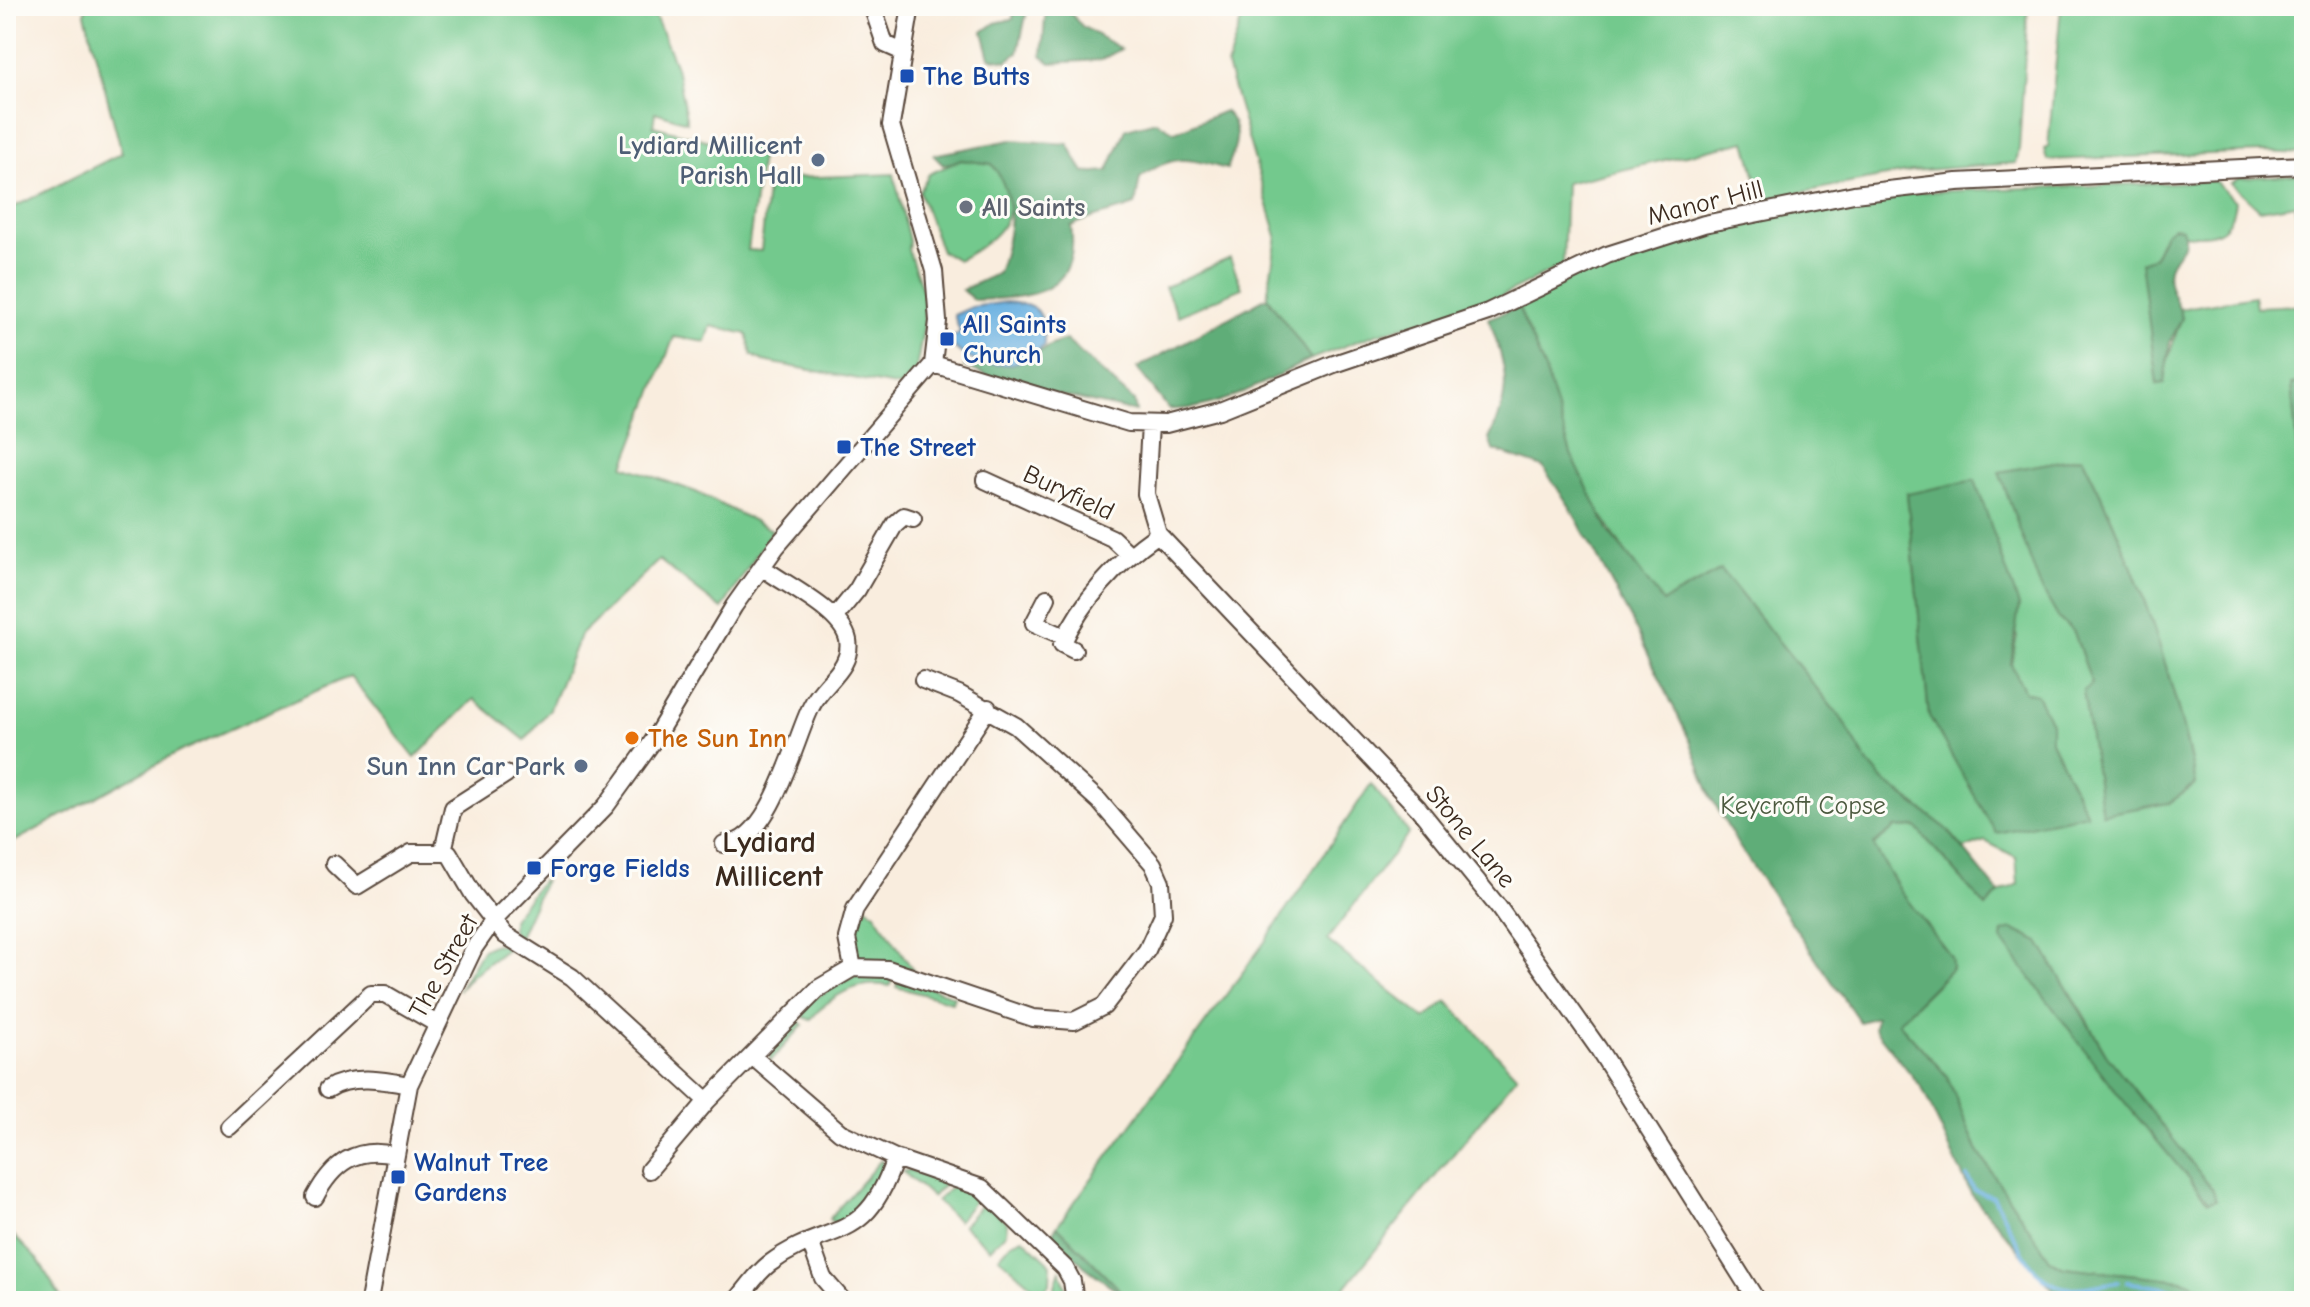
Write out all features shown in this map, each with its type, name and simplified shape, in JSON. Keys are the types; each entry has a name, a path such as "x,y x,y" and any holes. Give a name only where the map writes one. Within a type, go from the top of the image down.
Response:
{"street":[{"path":"872,6 885,44 903,52"},
{"path":"911,6 892,97 891,125 934,271 938,321 933,364 1129,423 1150,425"},
{"name":"Manor Hill","path":"1150,425 1199,416 1249,399 1348,359 1488,312 1628,247 1704,224 1854,194 1957,182 2304,165"},
{"name":"The Street","path":"369,1301 381,1253 394,1155 409,1085 460,974 493,921 606,806 653,741 762,567 809,505 933,364"},
{"name":"Stone Lane","path":"1150,425 1146,494 1158,534 1418,808 1499,908 1628,1092 1757,1301"},
{"name":"Buryfield","path":"985,480 1112,538 1129,554"},
{"path":"835,617 857,590 895,524 904,516 913,519"},
{"name":"Buryfield","path":"1047,598 1034,623 1069,644 1089,600 1129,554 1158,534"},
{"path":"733,849 748,834 781,787 812,704 846,661 848,639 835,617 762,567"},
{"path":"649,1170 707,1101 801,1003 853,968 888,969 1033,1018 1074,1021 1104,1006 1157,933 1164,900 1161,882 1138,843 1049,753 988,708 923,680"},
{"path":"853,968 847,938 855,909 988,708"},
{"path":"443,851 453,808 506,774"},
{"path":"334,864 357,886 411,853 443,851 454,857 467,885 512,941 572,977 707,1101"},
{"path":"229,1127 371,994 385,994 437,1024"},
{"path":"752,1056 829,1126 895,1158 982,1188 1062,1264 1075,1294"},
{"path":"328,1089 343,1082 370,1080 409,1085"},
{"path":"315,1197 351,1156 368,1150 394,1155"},
{"path":"736,1301 769,1265 866,1214 882,1194 895,1158"},
{"path":"811,1244 823,1278 843,1301"}],"green space":[{"path":"86,6 651,6 676,67 687,122 655,112 653,126 713,142 762,149 748,250 761,251 768,179 894,174 909,241 908,250 924,294 924,324 916,370 900,387 763,361 752,355 747,334 711,326 706,342 674,337 624,466 696,492 772,530 722,609 659,560 580,635 550,709 525,740 474,699 415,758 350,676 179,752 6,846 6,211 122,153 85,14"},
{"path":"1014,6 1028,6 1018,53 1007,61 990,58 983,32 995,23 1013,19"},
{"path":"1046,6 1064,6 1082,26 1121,49 1101,60 1050,63 1042,56"},
{"path":"1246,6 2028,6 2019,149 2016,163 1912,171 1762,200 1746,141 1566,183 1563,265 1483,305 1376,334 1311,359 1267,297 1277,236 1227,66"},
{"path":"2061,6 2304,6 2304,154 2265,152 2047,160 2044,149 2048,147"},
{"path":"1225,111 1236,132 1227,169 1182,160 1162,164 1152,170 1140,178 1135,205 1071,226 1072,249 1068,266 1059,279 1047,288 1014,297 974,300 962,290 998,273 1009,231 1009,204 992,164 961,160 943,165 933,155 1011,140 1068,144 1084,173 1108,171 1126,129 1156,121 1175,132"},
{"path":"961,160 992,164 1008,196 1008,210 998,232 958,260 941,251 919,191 929,174"},
{"path":"2304,174 2304,383 2291,384 2304,517 2304,1301 2241,1301 2182,1280 2064,1267 2050,1260 1977,1150 1947,1076 1898,1022 1952,969 1951,957 1901,892 1873,846 1895,828 1916,827 1986,907 1999,893 2018,884 2016,857 1985,841 1964,849 1947,829 1885,782 1867,762 1843,721 1721,570 1663,603 1588,492 1518,307 1537,300 1580,272 1702,227 1920,192 2215,181 2235,201 2232,216 2226,225 2209,234 2165,233 2154,257 2142,263 2157,383 2182,318 2179,309 2254,296 2256,307 2300,305 2296,204 2260,210 2231,183 2239,178","holes":["2082,457 2135,576 2176,700 2196,784 2169,803 2092,684 2074,632 2059,619 2000,472","1907,494 2017,636 2011,664 2025,693 2051,723 2051,741 2086,813 1929,716","2025,934 2070,991 2106,1054"]},
{"path":"2173,227 2182,228 2184,235 2183,245 2171,262 2168,275 2182,318 2170,342 2164,383 2157,384 2141,262 2154,257 2165,233"},
{"path":"1230,258 1242,288 1178,316 1165,287"},
{"path":"1267,297 1311,359 1224,400 1187,409 1169,409 1137,368"},
{"name":"Keycroft Copse","path":"1518,307 1545,370 1571,454 1608,530 1663,602 1721,570 1843,721 1867,762 1885,782 1947,829 1999,893 1986,907 1916,827 1895,828 1873,845 1901,892 1951,957 1952,968 1898,1022 1947,1076 1977,1150 2050,1260 2064,1267 2182,1280 2241,1301 2183,1301 2165,1296 2063,1301 1971,1194 1922,1088 1874,1028 1876,1017 1860,1022 1738,845 1711,797 1691,743 1632,621 1570,507 1543,467 1493,450 1489,439 1502,406 1505,379 1489,318"},
{"path":"1066,340 1134,401 1136,412 1005,383 963,366 1019,360"},
{"path":"2304,383 2304,517 2291,384"},
{"path":"2082,457 2119,536 2150,617 2176,700 2196,784 2169,803 2102,814 2083,691 2092,684 2074,632 2059,619 2039,584 1999,472"},
{"path":"1975,480 2019,606 2011,664 2025,692 2037,695 2051,723 2051,741 2087,814 1996,833 1929,716 1907,494"},
{"path":"1371,784 1409,833 1327,940 1425,1019 1447,1001 1517,1076 1334,1301 1131,1301 1057,1226 1264,943"},
{"path":"542,880 544,882 518,939 512,931 512,919"},
{"path":"863,905 875,913 913,970 857,957 852,946"},
{"path":"2012,929 2039,942 2106,1054 2213,1190 2216,1200 2208,1202 2117,1093 2002,940 2003,932"},
{"path":"495,944 509,947 471,976 458,991 482,950"},
{"path":"856,975 893,975 890,986 867,985 846,991 826,1004 810,1020 798,1014 810,1001"},
{"path":"899,977 954,996 952,1002 896,987"},
{"path":"795,1018 803,1025 770,1062 770,1045"},
{"path":"881,1160 884,1167 867,1203 838,1226 829,1219"},
{"path":"909,1170 945,1183 932,1197 903,1172"},
{"path":"954,1184 978,1196 958,1221 936,1201"},
{"path":"985,1201 1007,1223 1006,1233 990,1249 963,1225"},
{"path":"1057,1226 1131,1301 1084,1266 1052,1233"},
{"path":"6,1228 38,1260 63,1301 6,1301"},
{"path":"1023,1238 1051,1264 1050,1283 1041,1294 999,1257 1011,1243"},
{"path":"1060,1270 1070,1301 1049,1301 1047,1298 1054,1289"}],"water":[{"path":"1007,302 1027,305 1038,312 1043,325 1044,345 1034,354 1008,364 981,363 968,358 949,340 960,332 954,315 972,307"}],"waterway":[{"path":"1967,1177 1974,1190 1993,1197 2022,1252 2042,1276 2068,1288 2118,1282"},
{"path":"2127,1282 2189,1292 2218,1301"}],"place":[{"name":"The Butts","path":"907,76"},
{"name":"Lydiard Millicent Parish Hall","path":"818,160"},
{"name":"All Saints","path":"966,207"},
{"name":"All Saints Church","path":"947,339"},
{"name":"The Street","path":"844,447"},
{"name":"The Sun Inn","path":"632,738"},
{"name":"Sun Inn Car Park","path":"581,766"},
{"name":"Forge Fields","path":"534,868"},
{"name":"Walnut Tree Gardens","path":"398,1177"}],"district":[{"name":"Lydiard Millicent","path":"769,859"}]}
